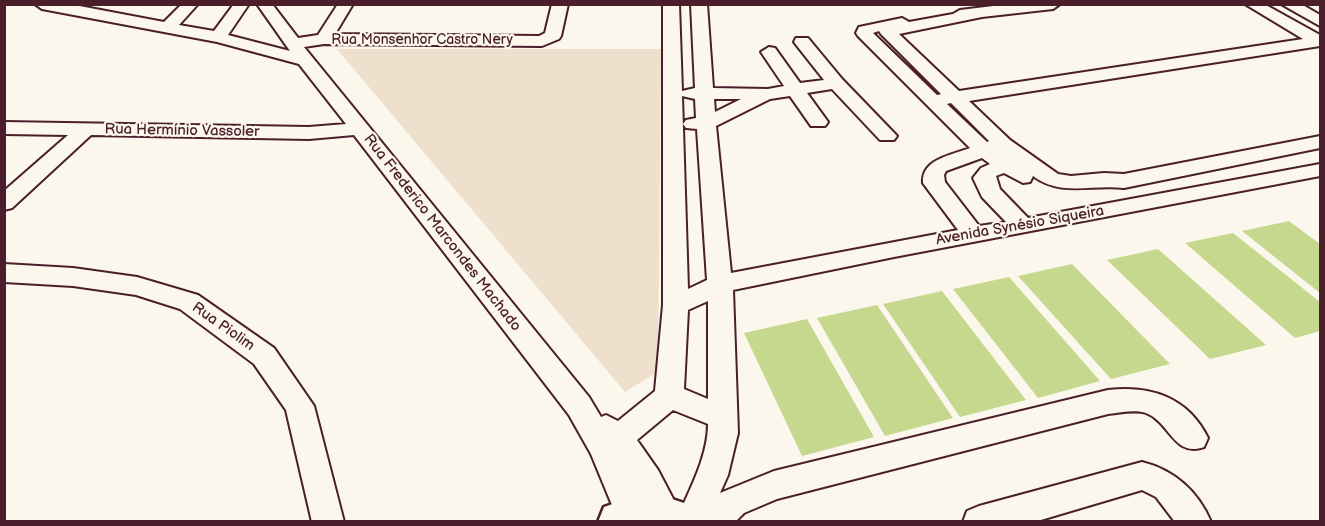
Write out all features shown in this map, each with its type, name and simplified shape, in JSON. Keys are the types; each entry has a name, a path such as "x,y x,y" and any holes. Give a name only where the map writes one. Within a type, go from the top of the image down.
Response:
{"street":[{"path":"42,4 299,52"},
{"path":"98,4 102,11 115,18"},
{"path":"167,28 191,4"},
{"path":"218,38 242,4"},
{"path":"324,39 346,4"},
{"name":"Rua Monsenhor Castro Nery","path":"299,52 324,39 549,39 553,36 560,4"},
{"path":"611,443 669,396 676,305 671,4"},
{"path":"658,519 712,475 723,433 720,284 706,123 699,4"},
{"path":"1053,4 976,15 886,32 1004,144 1013,162 1035,185 1055,192 1079,193 1113,187 1124,181 1320,142"},
{"path":"1252,4 1320,41"},
{"path":"1288,4 1320,21"},
{"name":"Rua Frederico Marcondes Machado","path":"269,11 579,406 611,443 658,519"},
{"path":"976,15 940,17 865,30 867,36 982,149 1013,162"},
{"path":"932,101 1320,41"},
{"path":"802,42 836,83 887,136"},
{"path":"769,52 818,122"},
{"path":"672,93 768,94 836,83"},
{"path":"673,126 706,123 768,94"},
{"name":"Rua Hermínio Vassoler","path":"4,128 309,133 360,129"},
{"path":"4,203 85,130"},
{"path":"974,235 934,183 933,174 938,167 982,149 1004,144"},
{"path":"1013,162 988,172 984,178 985,184 1023,226"},
{"name":"Avenida Synésio Siqueira","path":"676,305 720,284 1320,170"},
{"name":"Rua Piolim","path":"4,273 73,276 147,289 189,302 264,356 300,406 328,522"},
{"path":"669,396 723,417"},
{"path":"711,522 733,502 774,485 1108,402 1140,399 1153,402 1169,411 1192,438"},
{"path":"979,522 1142,476 1160,480 1168,486 1195,522"}],"shaded area":[{"path":"337,49 661,49 658,372 625,392"}],"green space":[{"path":"1289,221 1320,244 1320,293 1242,231"},
{"path":"1233,233 1320,302 1320,331 1295,338 1185,243"},
{"path":"1158,249 1266,345 1210,359 1107,260"},
{"path":"1072,264 1170,364 1111,379 1018,276"},
{"path":"1009,277 1100,381 1038,398 953,289"},
{"path":"942,291 1026,400 960,417 883,304"},
{"path":"877,305 953,418 885,436 817,318"},
{"path":"807,319 874,437 802,456 744,333"}]}
